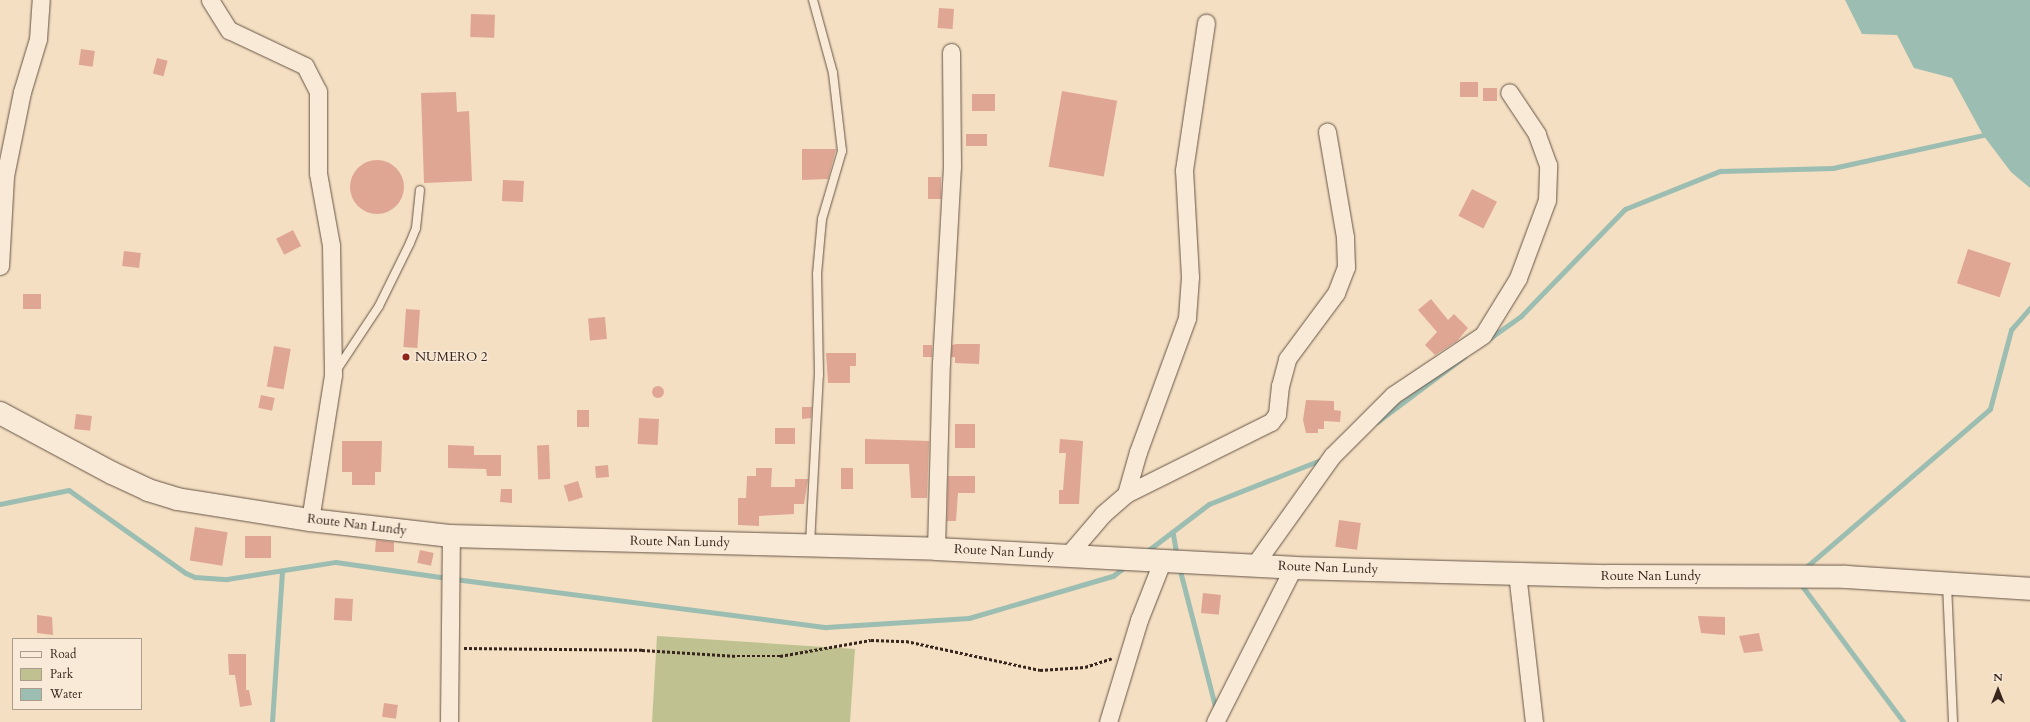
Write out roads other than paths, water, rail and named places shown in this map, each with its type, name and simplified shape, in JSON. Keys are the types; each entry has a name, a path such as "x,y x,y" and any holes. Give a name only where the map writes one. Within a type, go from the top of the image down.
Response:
{"main road":[{"name":"Route Nan Lundy","path":"0,413 148,490 207,506 310,520 451,536 936,549 1163,559 1255,564 1294,568 1517,573 1846,577 2030,589"}],"street":[{"path":"0,266 4,176 22,92 38,39 41,0"},
{"path":"210,0 229,30 305,66 318,91 318,173 331,245 333,375 310,520"},
{"path":"1126,494 1138,452 1187,318 1190,277 1184,170 1206,23"},
{"path":"936,549 941,363 952,166 951,52"},
{"path":"1255,564 1332,456 1393,395 1484,335 1518,278 1548,200 1548,165 1537,134 1509,92"},
{"path":"1068,555 1103,514 1126,494 1271,422 1277,414 1280,386 1287,359 1336,293 1346,267 1345,237 1327,132"},
{"path":"449,722 451,648 451,536"},
{"path":"1108,722 1152,581 1163,559"},
{"path":"1215,722 1294,568"},
{"path":"1517,573 1534,722"}],"lane":[{"path":"810,545 819,375 818,266 822,219 842,151 833,73 813,0"},
{"path":"333,375 379,306 410,243 416,228 420,190"},
{"path":"1947,584 1953,722"}],"water":[{"path":"1845,0 2030,0 2030,188 2011,172 1983,135 1952,78 1914,68 1897,35 1862,34"}],"waterway":[{"path":"1486,341 1521,316 1625,209 1720,171 1833,168 1983,135"},
{"path":"1804,569 1990,409 2011,330 2030,308"},
{"path":"1377,422 1464,357"},
{"path":"1146,552 1209,504 1323,459"},
{"path":"0,504 69,490 186,573 195,577 227,579 336,562 447,578"},
{"path":"1173,532 1177,555"},
{"path":"455,579 826,627 969,618 1113,576 1125,567"},
{"path":"1180,569 1216,708"},
{"path":"272,722 282,571"},
{"path":"1801,584 1904,722"}],"place":[{"name":"NUMERO 2","path":"406,357"}]}
